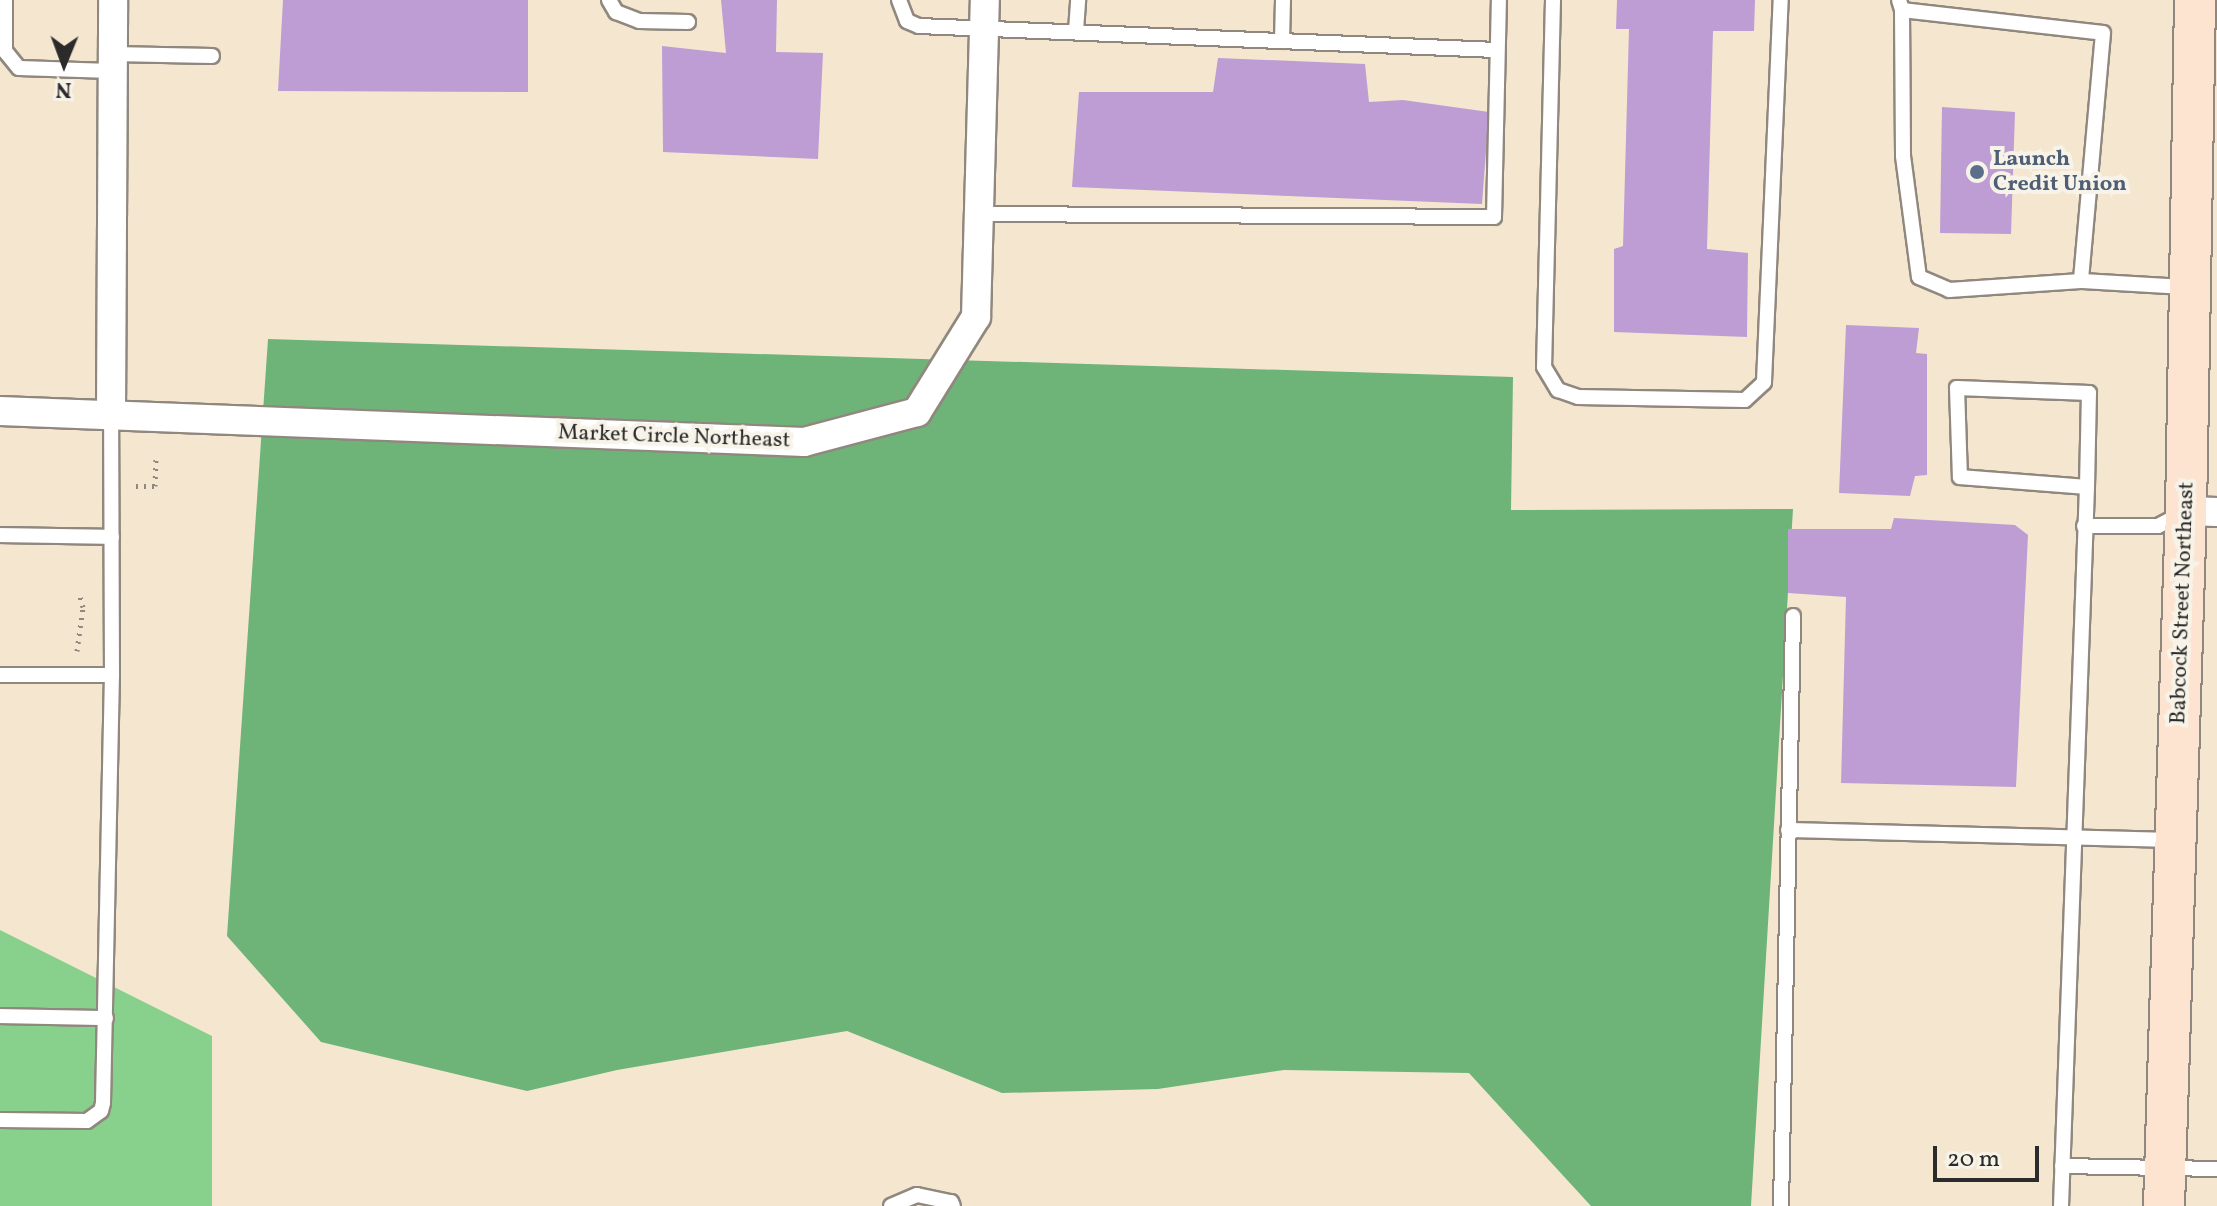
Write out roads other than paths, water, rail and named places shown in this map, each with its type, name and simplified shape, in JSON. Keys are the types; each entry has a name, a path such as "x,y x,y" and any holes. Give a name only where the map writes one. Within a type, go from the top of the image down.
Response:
{"main road":[{"name":"Babcock Street Northeast","path":"2164,1187 2175,840 2202,512 2190,287 2195,0"}],"street":[{"path":"111,413 113,0"},
{"name":"Market Circle Northeast","path":"0,411 804,442 917,412 976,317 985,14"}],"lane":[{"path":"5,0 5,51 19,68 212,56"},
{"path":"609,0 616,12 639,21 688,22"},
{"path":"899,0 907,21 919,26 985,14 1076,31 1497,50"},
{"path":"1076,31 1078,0"},
{"path":"1282,41 1283,0"},
{"path":"979,214 1494,217 1499,0"},
{"path":"1553,0 1544,367 1558,390 1578,397 1745,400 1764,382 1781,0"},
{"path":"2081,281 2103,33 1900,5 1903,156 1919,277 1949,290 2081,281 2190,287"},
{"path":"2061,1206 2087,487 2089,393 1957,388 1960,477 2087,487"},
{"path":"0,1120 87,1121 96,1117 103,1103 112,675 111,413"},
{"path":"2084,526 2158,526 2202,512"},
{"path":"0,535 112,537"},
{"path":"1781,1206 1793,616"},
{"path":"0,675 112,675"},
{"path":"1788,830 2175,840"},
{"path":"0,1016 106,1018"},
{"path":"2062,1166 2164,1187 2217,1169"},
{"path":"891,1206 917,1195 951,1202 953,1206"}],"place":[{"name":"Launch Credit Union","path":"1977,172"}]}
